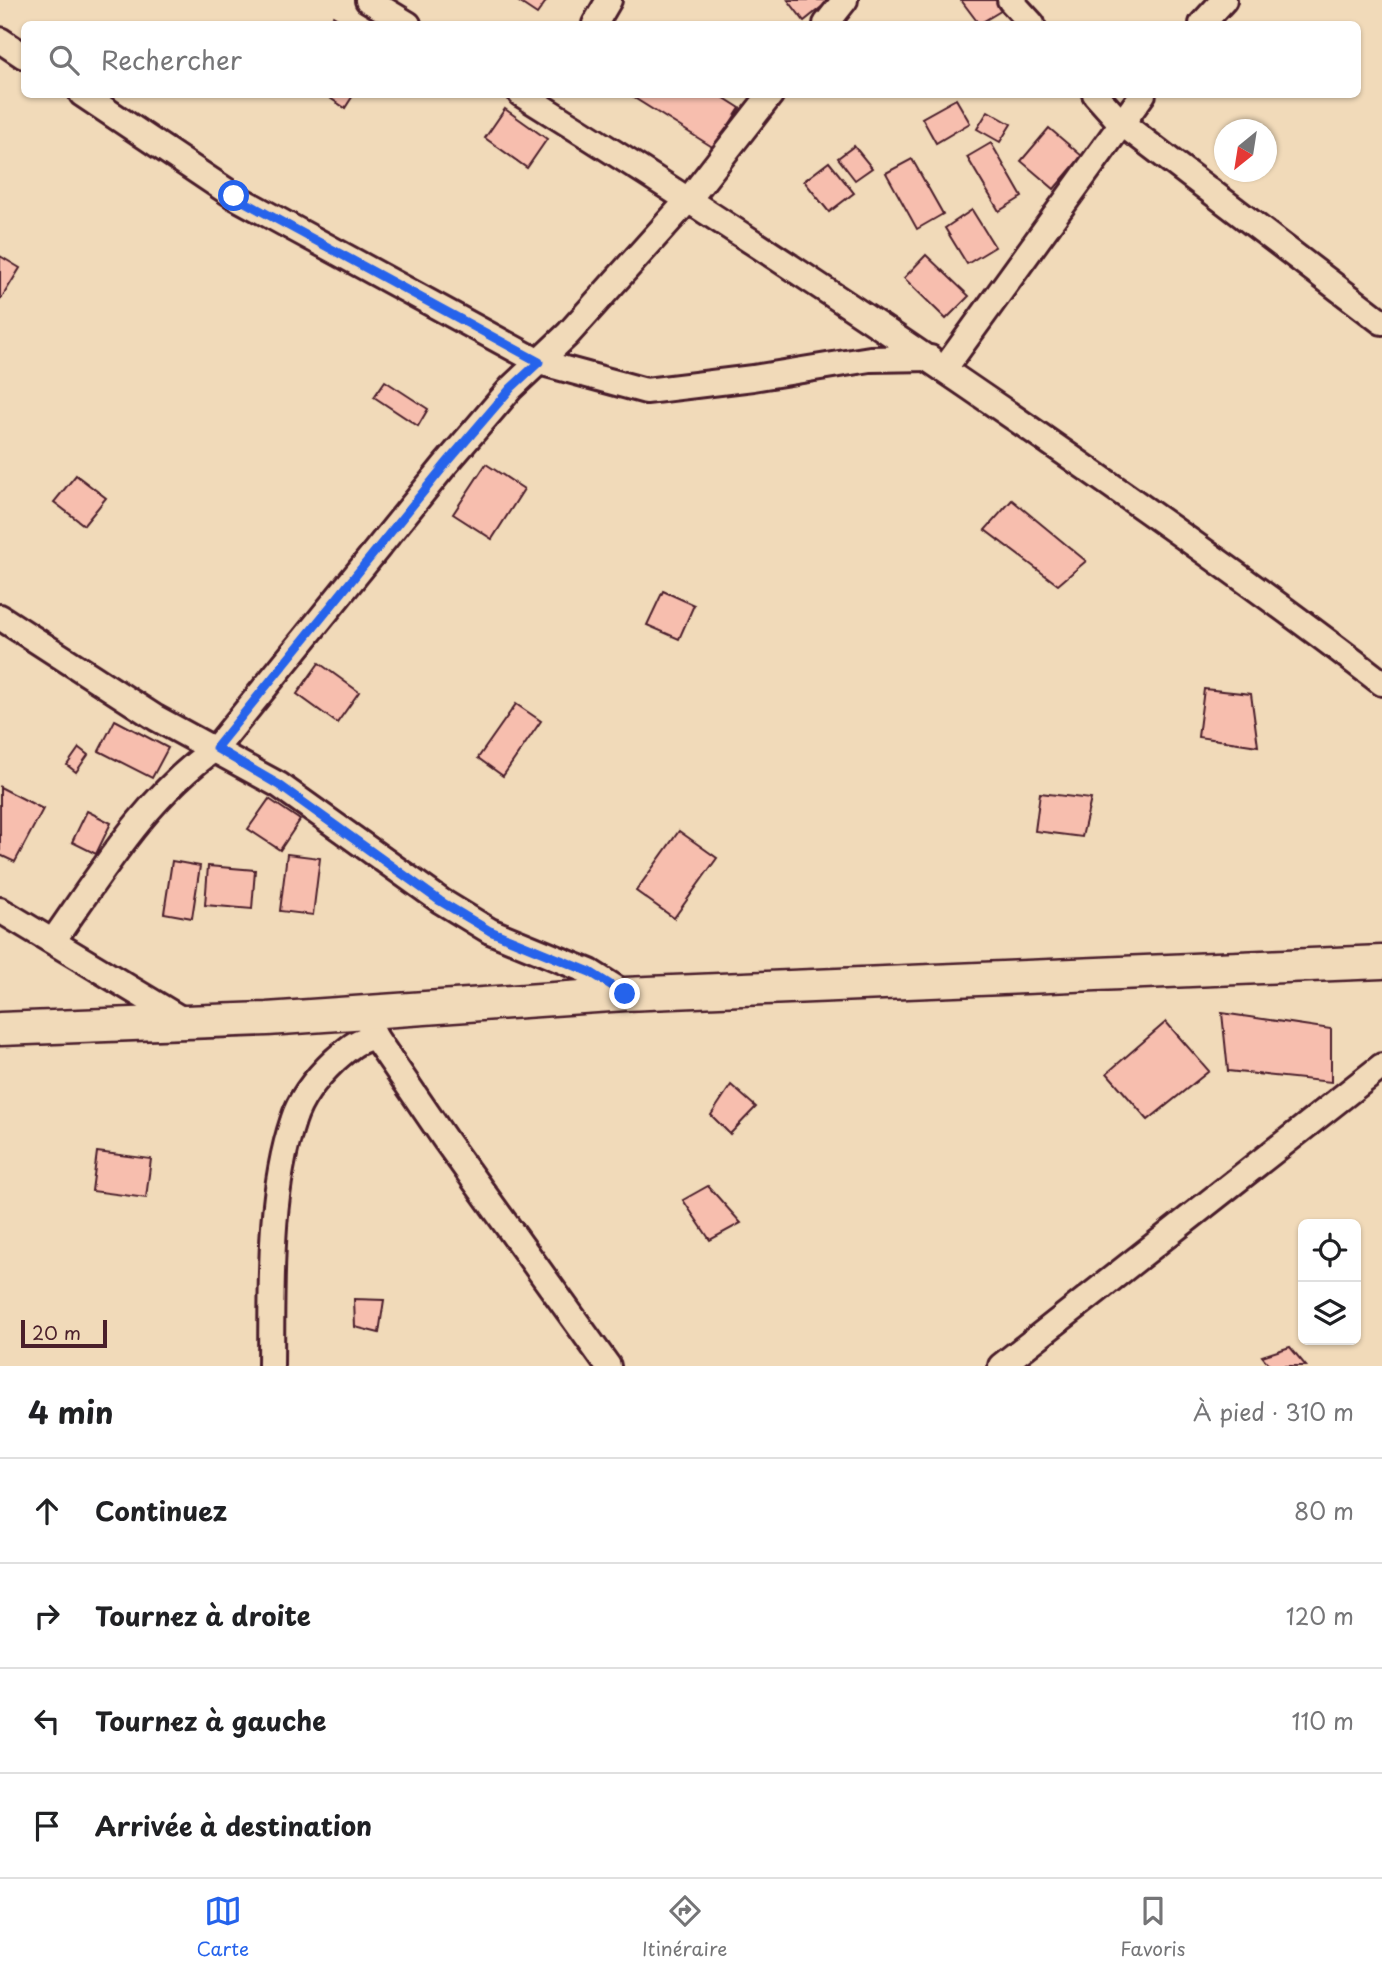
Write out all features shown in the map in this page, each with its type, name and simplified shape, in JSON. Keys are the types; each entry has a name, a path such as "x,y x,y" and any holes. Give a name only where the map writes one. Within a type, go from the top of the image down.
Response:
{"street":[{"path":"368,0 403,21"},
{"path":"598,21 609,0"},
{"path":"828,21 845,0"},
{"path":"1010,0 1029,21"},
{"path":"1205,21 1224,0"},
{"path":"0,40 21,54"},
{"path":"88,98 234,196 539,362 646,391 753,378 870,359 937,363"},
{"path":"536,98 554,103 690,199 937,363 1268,595 1382,683"},
{"path":"53,941 161,794 190,767 216,748 445,465 511,388 539,362 690,199 768,98"},
{"path":"1099,98 1120,122 1382,321"},
{"path":"937,363 1140,98"},
{"path":"0,617 156,718 216,748 279,785 440,901 490,931 590,972 625,994"},
{"path":"0,910 186,1022"},
{"path":"0,1029 186,1022 370,1025 625,994 1382,962"},
{"path":"271,1366 272,1272 281,1173 293,1120 309,1089 325,1069 370,1025"},
{"path":"370,1025 608,1366"},
{"path":"1001,1366 1382,1066"}],"building":[{"path":"516,0 547,0 537,14"},
{"path":"788,0 828,0 829,1 804,21"},
{"path":"961,0 998,0 1004,9 984,21 977,21"},
{"path":"330,98 351,98 345,108"},
{"path":"634,98 724,98 740,108 714,148"},
{"path":"956,99 970,123 936,143 922,118"},
{"path":"505,109 547,139 527,168 485,138"},
{"path":"988,111 1011,124 1000,142 977,129"},
{"path":"1049,128 1082,156 1054,189 1021,161"},
{"path":"991,143 1022,197 999,211 967,157"},
{"path":"854,146 872,168 855,180 838,158"},
{"path":"912,159 943,214 917,229 886,173"},
{"path":"829,162 854,193 829,212 804,181"},
{"path":"972,210 995,247 967,264 945,228"},
{"path":"926,255 969,296 946,319 904,278"},
{"path":"0,256 20,268 1,299 0,299"},
{"path":"385,381 428,409 418,426 374,397"},
{"path":"486,464 524,489 492,539 453,514"},
{"path":"76,475 106,498 84,525 54,502"},
{"path":"1012,500 1086,561 1058,585 985,530"},
{"path":"663,591 694,605 679,639 647,625"},
{"path":"319,663 359,692 337,723 297,694"},
{"path":"1204,689 1251,694 1258,746 1198,737"},
{"path":"516,704 541,721 503,776 478,758"},
{"path":"115,720 168,748 152,778 99,751"},
{"path":"79,748 88,755 76,772 67,765"},
{"path":"0,787 43,809 15,862 0,855"},
{"path":"1040,793 1091,799 1082,837 1035,831"},
{"path":"269,799 300,820 280,850 248,829"},
{"path":"87,811 111,823 96,854 72,842"},
{"path":"679,831 717,858 674,918 636,891"},
{"path":"287,854 320,858 313,915 280,911"},
{"path":"172,861 200,866 192,918 164,913"},
{"path":"208,866 255,870 252,909 205,905"},
{"path":"1222,1013 1331,1029 1331,1082 1228,1071"},
{"path":"1166,1022 1209,1071 1148,1120 1107,1073"},
{"path":"731,1085 756,1107 730,1134 711,1115"},
{"path":"97,1152 151,1159 146,1198 92,1191"},
{"path":"708,1186 741,1223 710,1240 683,1200"},
{"path":"354,1299 384,1300 379,1333 355,1327"},
{"path":"1290,1347 1306,1366 1270,1366 1262,1356"}],"route":[{"path":"234,196 539,362 511,388 445,465 216,748 279,785 440,901 490,931 590,972 625,994"}]}
